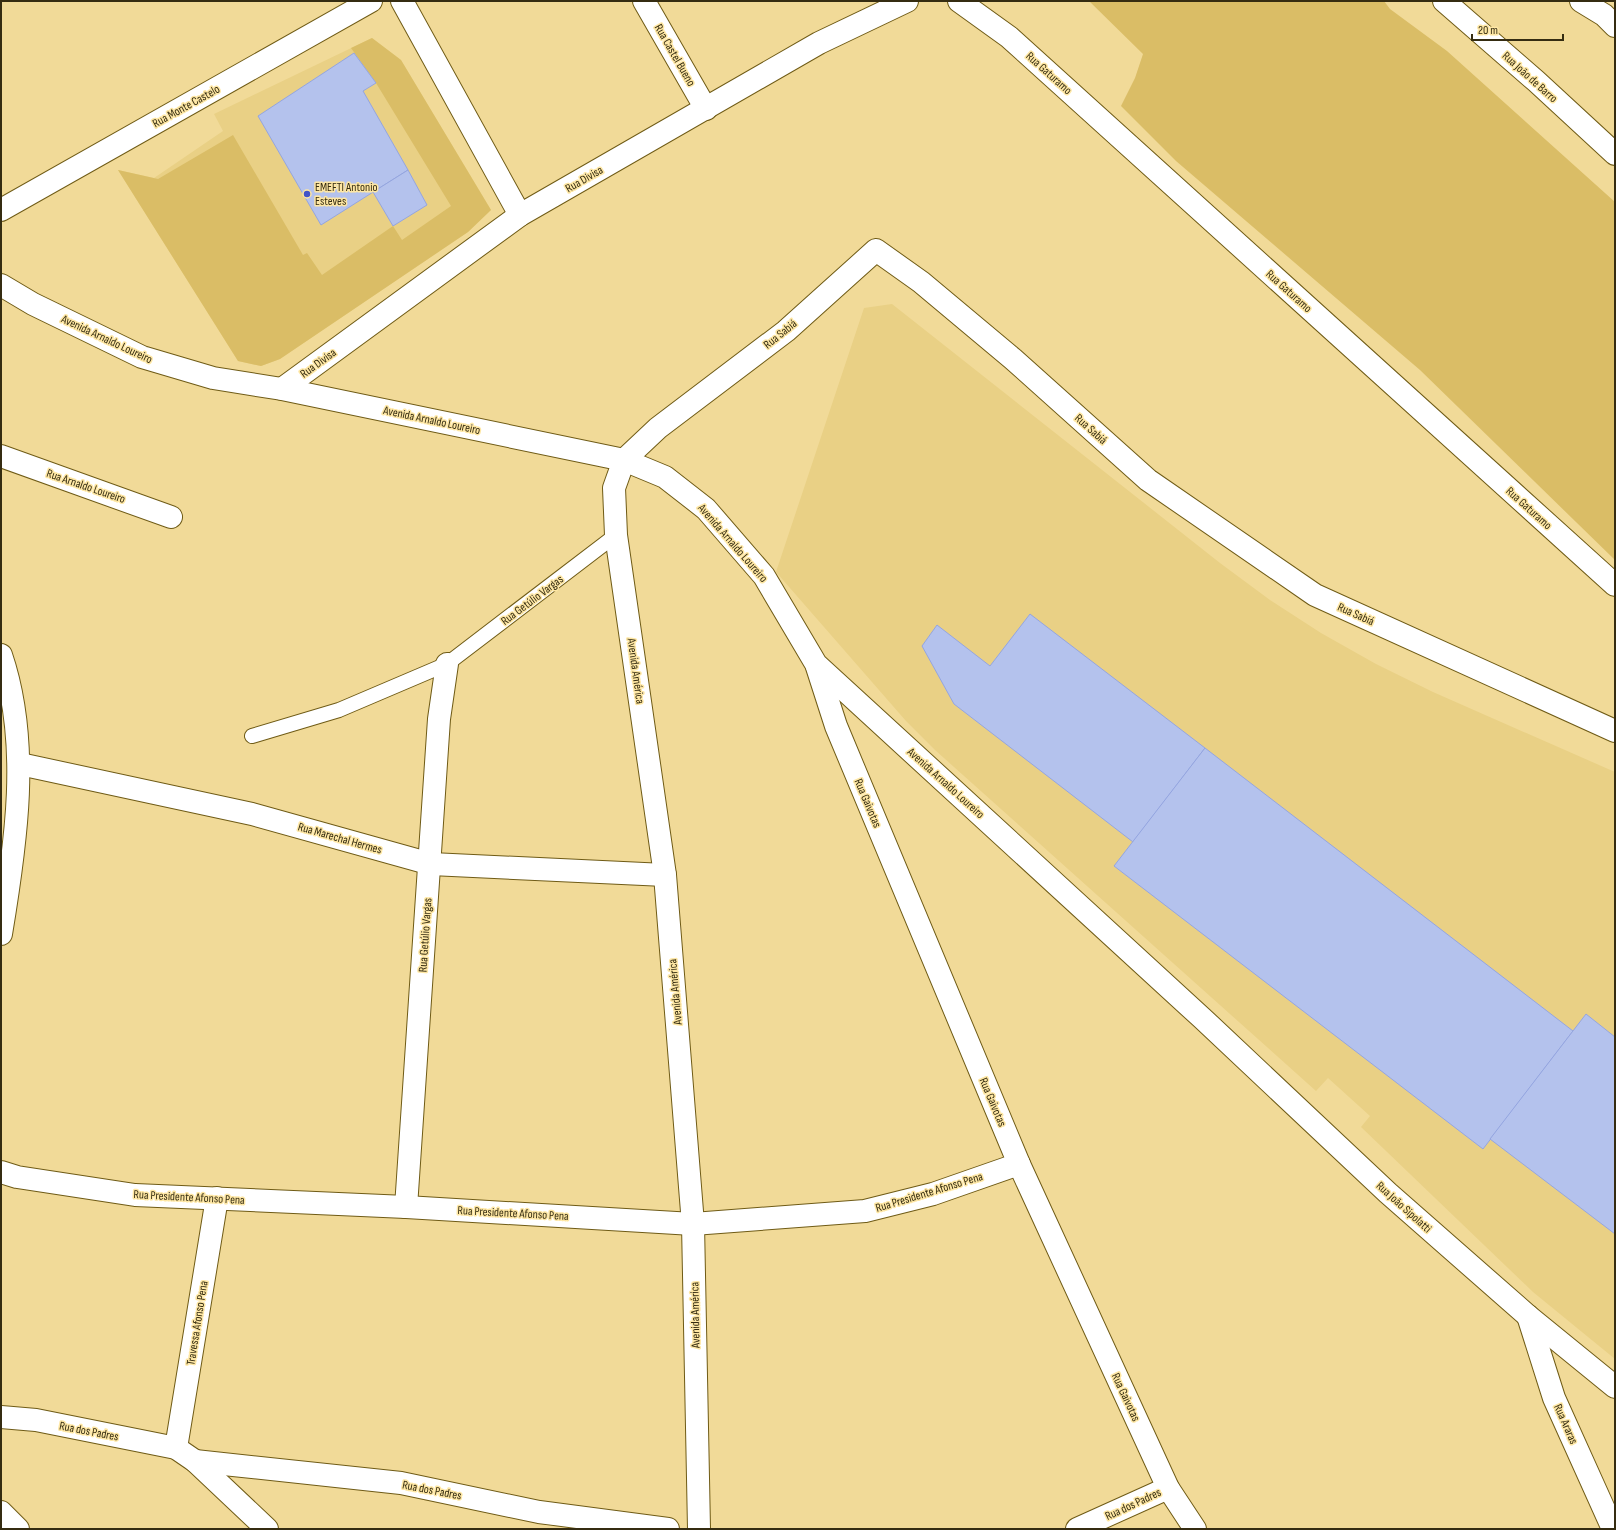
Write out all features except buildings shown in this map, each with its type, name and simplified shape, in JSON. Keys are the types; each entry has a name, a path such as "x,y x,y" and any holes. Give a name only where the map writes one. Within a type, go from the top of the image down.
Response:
{"street":[{"name":"Rua Monte Castelo","path":"1,210 372,1"},
{"path":"402,1 520,215"},
{"name":"Rua Castel Bueno","path":"644,1 706,110"},
{"name":"Rua Divisa","path":"282,389 520,215 706,110 819,43 907,1"},
{"name":"Rua Gaturamo","path":"959,1 1009,37 1615,586"},
{"name":"Rua João de Barro","path":"1444,1 1536,81 1615,154"},
{"path":"1581,1 1604,15 1615,26"},
{"name":"Rua Sabiá","path":"624,460 658,428 786,331 876,250 921,282 1013,359 1148,480 1315,595 1615,731"},
{"name":"Avenida Arnaldo Loureiro","path":"1,285 33,304 142,357 213,378 282,389 624,460 665,477 706,509 764,576 816,664 1202,1018"},
{"name":"Rua Arnaldo Loureiro","path":"1,456 171,517"},
{"name":"Avenida América","path":"624,460 614,488 616,536 665,875 693,1224 699,1529"},
{"path":"1,655 9,678 20,764 10,878 1,934"},
{"name":"Rua Getúlio Vargas","path":"406,1207 439,719 447,664"},
{"name":"Rua Gaivotas","path":"816,664 836,726 1019,1164 1168,1488 1195,1529"},
{"name":"Rua Marechal Hermes","path":"20,764 252,814 430,864 665,875"},
{"name":"Rua João Sipolatti","path":"1202,1018 1388,1193 1528,1316 1615,1386"},
{"name":"Rua Presidente Afonso Pena","path":"1,1172 17,1177 135,1195 406,1207 693,1224 865,1211 933,1194 1019,1164"},
{"name":"Travessa Afonso Pena","path":"176,1448 217,1198"},
{"name":"Rua Araras","path":"1528,1316 1554,1398 1613,1529"},
{"name":"Rua dos Padres","path":"1,1417 36,1420 176,1448"},
{"path":"176,1448 195,1461 267,1529"},
{"name":"Rua dos Padres","path":"195,1461 401,1483 543,1520 668,1529"},
{"name":"Rua dos Padres","path":"1077,1529 1168,1488"},
{"path":"1,1512 18,1529"}],"lane":[{"name":"Rua Getúlio Vargas","path":"252,736 338,710 447,664 616,536"}],"shaded area":[{"path":"1089,1 1384,1 1390,9 1447,51 1615,202 1615,560 1420,370 1176,161 1121,106 1135,78 1143,54"},
{"name":"EMEFTI Antonio Esteves","path":"372,38 401,60 491,210 468,232 280,359 261,366 238,361 118,170 154,178 223,131 214,114"},
{"path":"372,38 401,60 491,210 468,232 280,359 261,366 238,361 118,170 158,179 233,135 303,255 307,253 322,275 393,226 402,240 451,206 376,83 351,48"},
{"path":"892,304 1220,563 1270,600 1321,633 1376,664 1433,692 1615,772 1615,1359 1533,1292 1361,1127 1370,1116 1328,1078 1316,1091 935,750 906,721 776,572 864,308"}],"place":[{"name":"EMEFTI Antonio Esteves","path":"307,194"}]}
